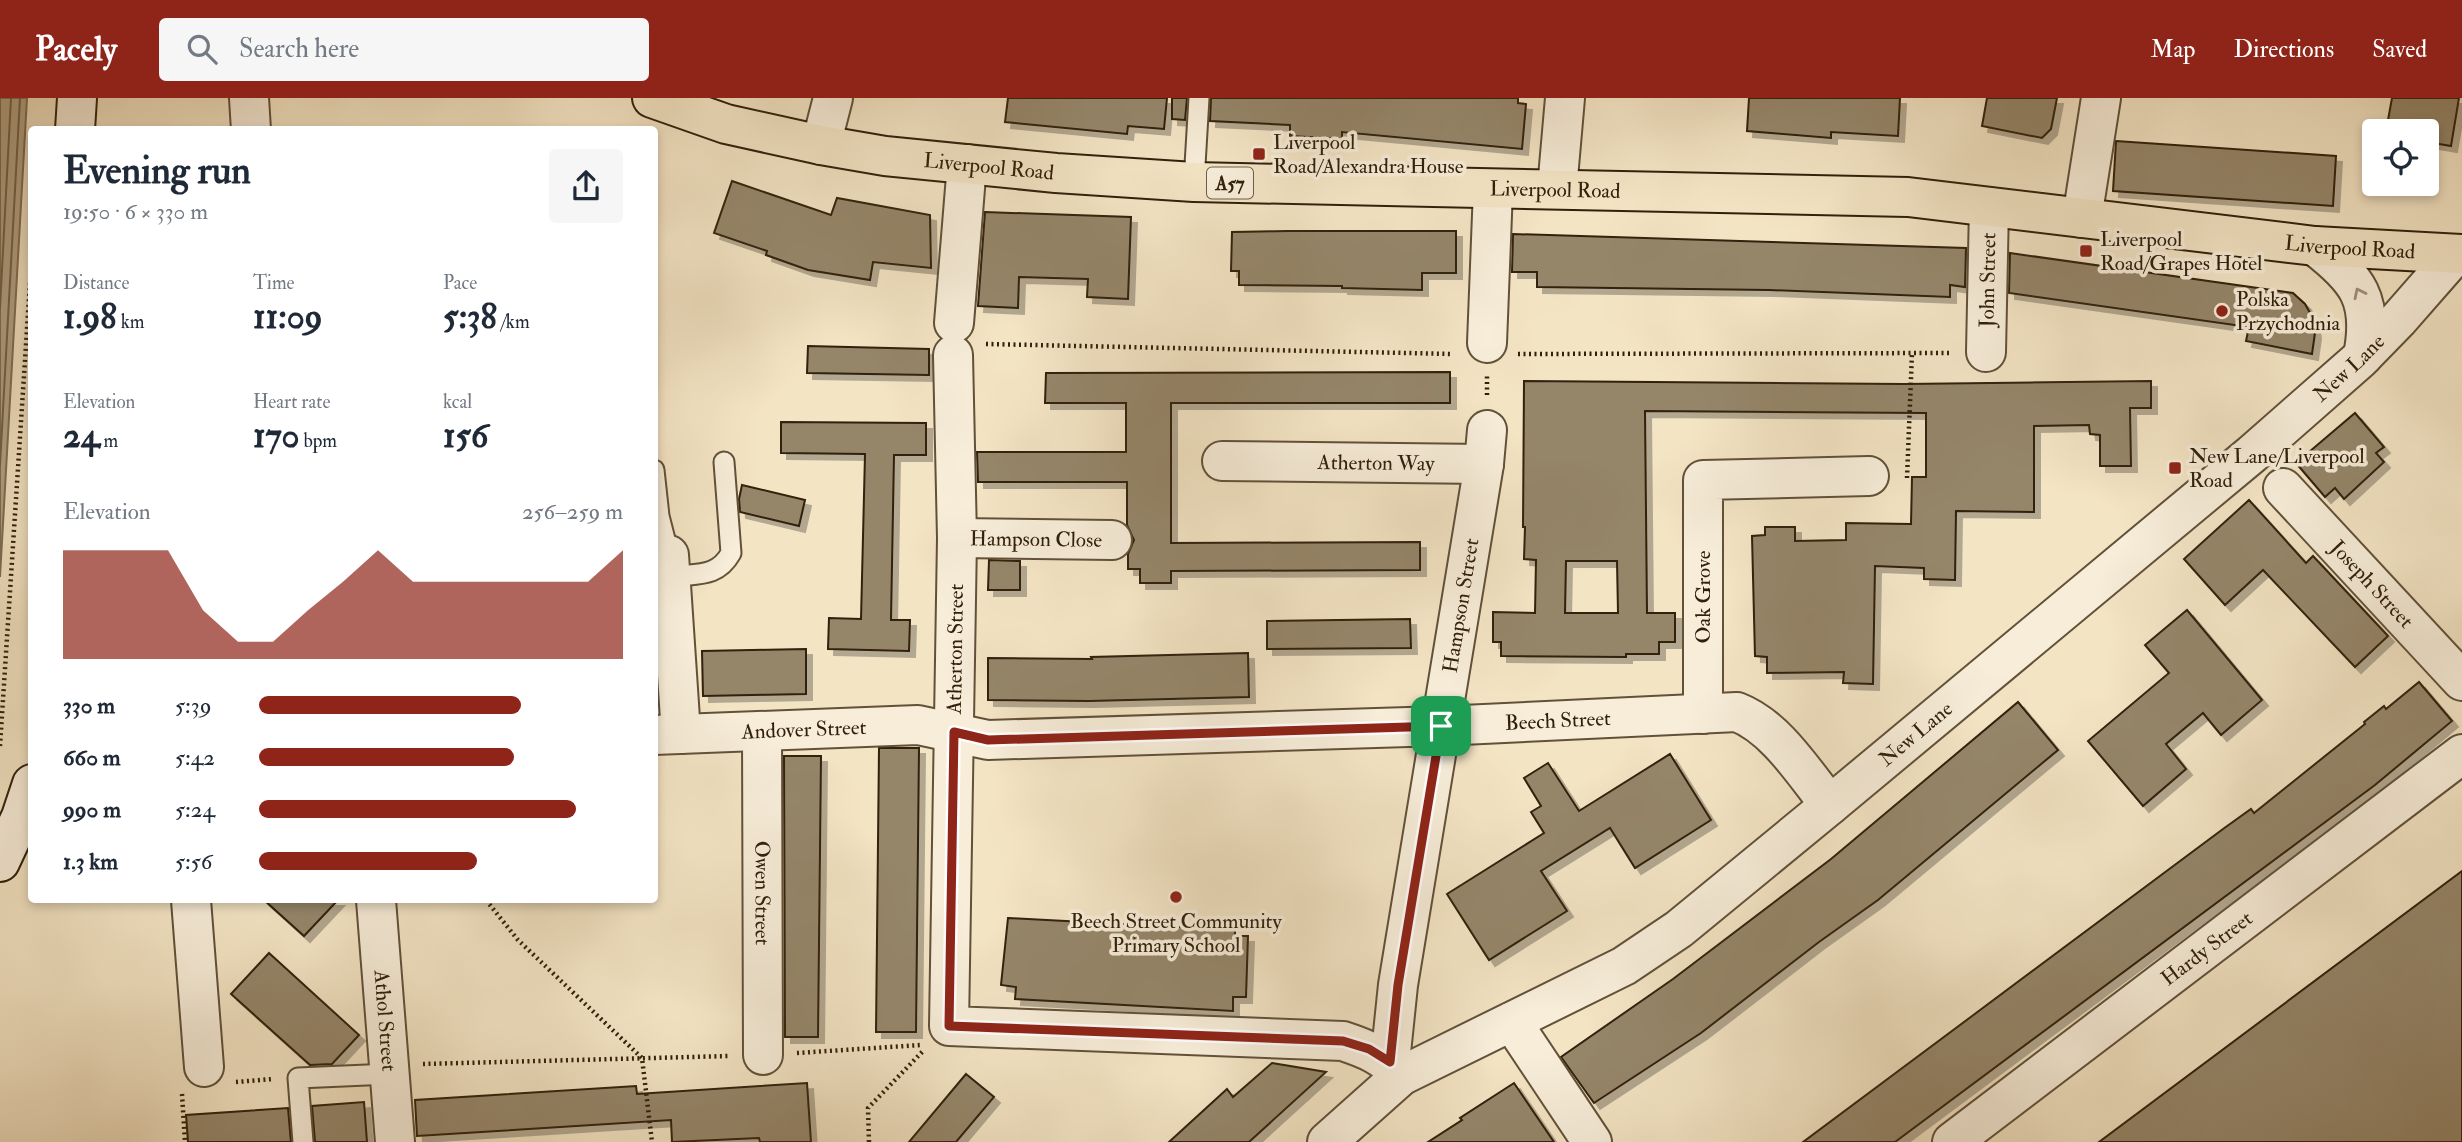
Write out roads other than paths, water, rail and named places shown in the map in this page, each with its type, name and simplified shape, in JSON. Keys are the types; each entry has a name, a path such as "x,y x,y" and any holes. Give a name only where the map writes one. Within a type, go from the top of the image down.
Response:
{"main road":[{"name":"Liverpool Road","path":"652,98 726,124 821,145 885,156 1056,173 1194,182 1908,197 2315,246 2458,255"}],"street":[{"path":"75,126 77,98"},
{"path":"249,98 251,126"},
{"path":"821,145 833,98"},
{"path":"1557,189 1565,98"},
{"path":"2082,218 2101,98"},
{"name":"Atherton Street","path":"967,164 954,339 957,538 949,1026 1343,1041 1369,1049 1396,1069"},
{"path":"1487,343 1493,189"},
{"name":"John Street","path":"1986,352 1989,207"},
{"path":"2315,246 2336,262 2363,299 2367,315 2367,335 2363,356"},
{"name":"New Lane","path":"1327,1142 1396,1069 1512,1022 1624,966 1668,936 1830,805 2241,463 2363,356 2458,255"},
{"name":"Atherton Way","path":"1222,461 1269,477 1485,447"},
{"name":"Hampson Street","path":"1396,1069 1398,985 1485,447"},
{"name":"Oak Grove","path":"1703,714 1703,480 1869,477"},
{"name":"Joseph Street","path":"2283,488 2462,681"},
{"name":"Hampson Close","path":"957,538 1112,540"},
{"path":"668,734 670,566"},
{"name":"Beech Street","path":"954,732 988,740 1441,726 1737,712 1753,718 1767,728 1830,805"},
{"name":"Andover Street","path":"668,734 918,724 954,732"},
{"name":"Owen Street","path":"762,732 763,1055"},
{"name":"Hardy Street","path":"1951,1142 2462,754"},
{"path":"0,862 28,797"},
{"path":"191,903 219,1074"},
{"name":"Athol Street","path":"376,903 395,1142"},
{"path":"1512,1022 1592,1142"}],"lane":[{"path":"1194,182 1199,98"},
{"path":"658,507 670,566 716,571 724,565 731,552 724,462"},
{"path":"303,1142 298,1077 389,1070"}],"water":[{"path":"0,98 27,98 0,577"}],"place":[{"name":"Liverpool Road/Alexandra House","path":"1259,154"},
{"name":"Liverpool Road/Grapes Hotel","path":"2086,251"},
{"name":"Polska Przychodnia","path":"2222,311"},
{"name":"New Lane/Liverpool Road","path":"2175,468"},
{"name":"Beech Street Community Primary School","path":"1176,897"}]}
